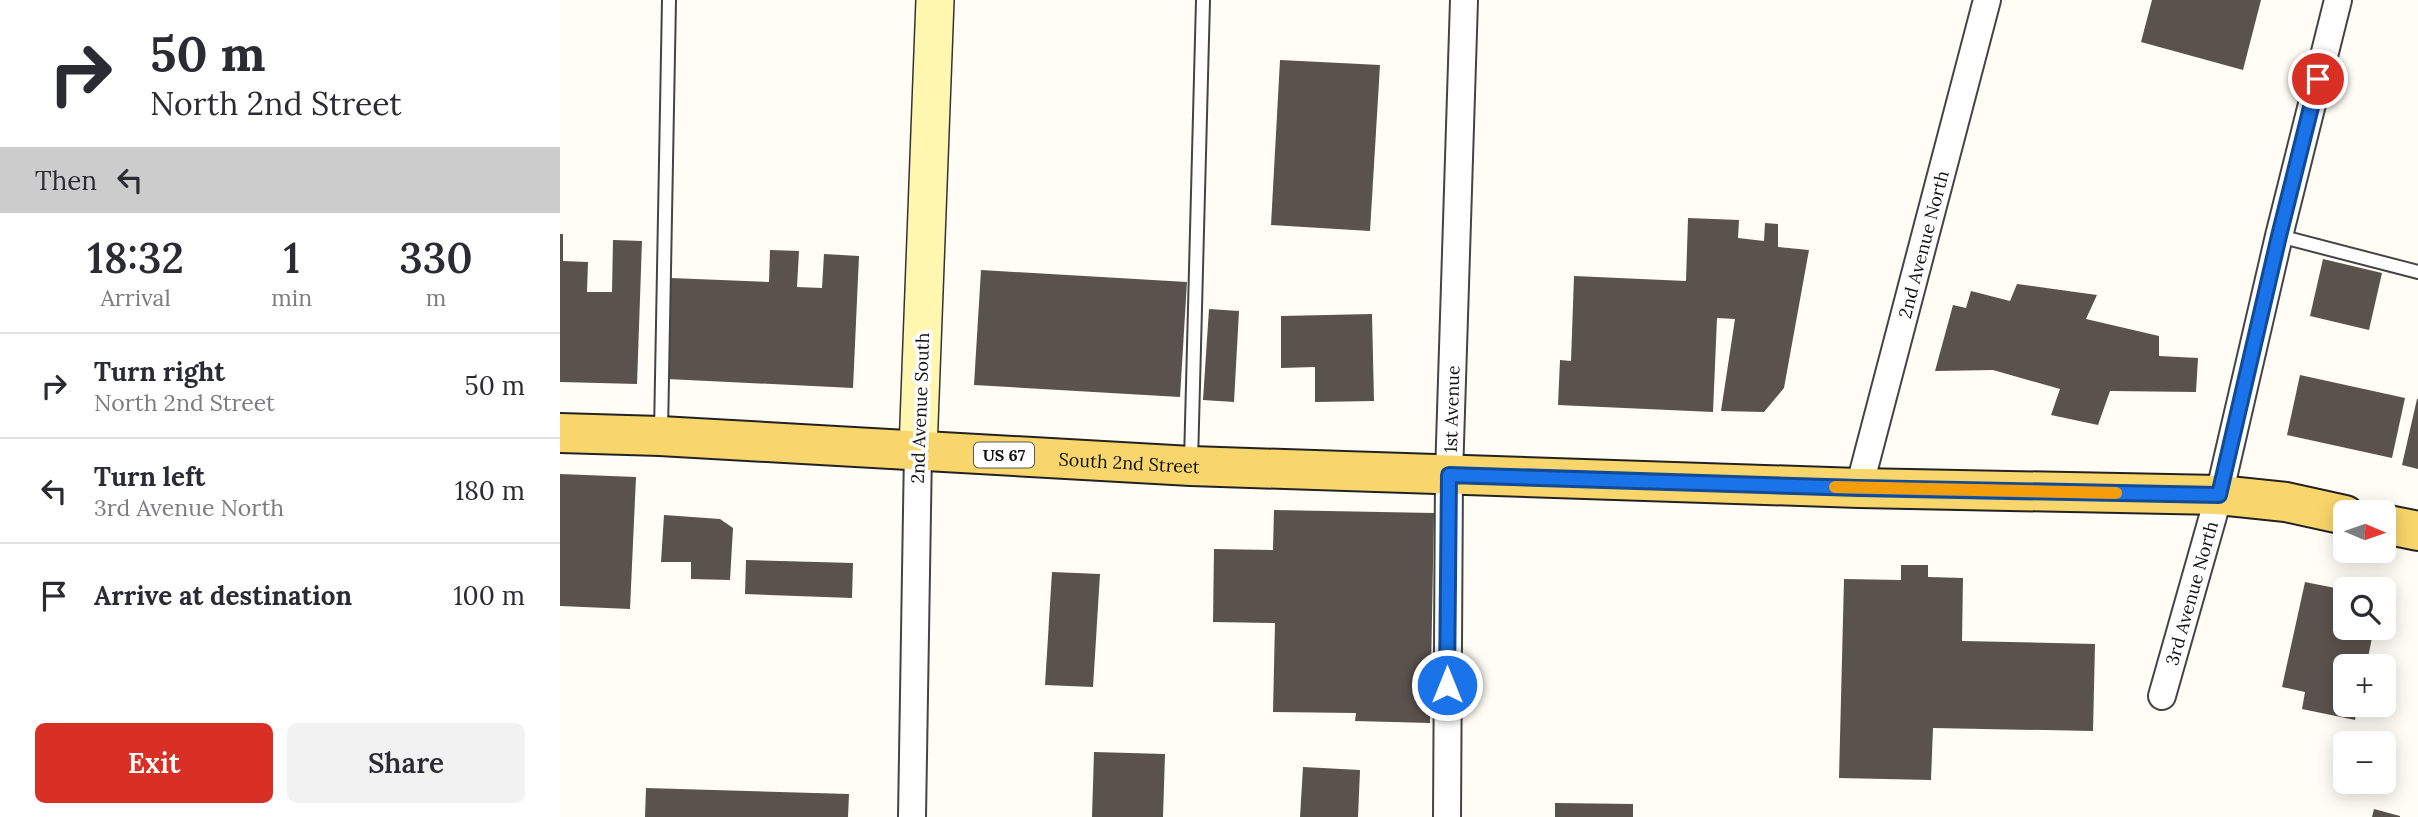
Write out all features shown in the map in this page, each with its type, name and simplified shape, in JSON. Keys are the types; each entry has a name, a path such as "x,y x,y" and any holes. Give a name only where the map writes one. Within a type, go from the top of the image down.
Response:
{"main road":[{"name":"South 2nd Street","path":"560,433 660,436 1191,466 1449,475"},
{"name":"US 67","path":"1449,475 1859,488 2219,495 2286,502 2333,512"},
{"path":"2396,526 2418,531"}],"street":[{"name":"2nd Avenue South","path":"912,817 918,450 935,0"},
{"name":"1st Avenue","path":"1447,817 1449,475 1464,0"},
{"name":"2nd Avenue North","path":"1859,488 1987,0"},
{"name":"3rd Avenue North","path":"2162,696 2219,495 2279,236 2338,0"}],"lane":[{"path":"660,436 669,0"},
{"path":"1191,466 1203,0"},
{"path":"2279,236 2418,272"}],"building":[{"path":"2152,0 2261,0 2243,70 2141,42"},
{"path":"1280,60 1380,65 1370,231 1271,225"},
{"path":"1688,218 1739,220 1738,238 1764,241 1765,223 1778,224 1778,247 1809,250 1784,388 1764,412 1721,411 1735,319 1717,318 1713,412 1558,405 1560,360 1571,361 1574,276 1686,281"},
{"path":"560,234 563,234 563,261 588,262 587,292 612,292 613,240 642,241 637,384 560,382"},
{"path":"770,250 799,251 797,287 822,288 824,254 859,256 853,388 667,379 671,278 769,282"},
{"path":"2323,259 2382,273 2369,330 2310,316"},
{"path":"981,270 1187,282 1180,397 974,385"},
{"path":"2017,284 2097,295 2086,319 2159,336 2159,356 2198,358 2196,392 2110,391 2098,425 2051,415 2060,389 1993,370 1935,371 1953,305 1966,308 1971,291 2010,301"},
{"path":"1209,309 1239,311 1234,402 1203,400"},
{"path":"1372,314 1374,401 1315,402 1315,367 1281,368 1281,316"},
{"path":"2300,375 2405,398 2392,458 2287,435"},
{"path":"2418,399 2418,469 2402,465"},
{"path":"560,474 636,477 630,609 560,606"},
{"path":"1274,510 1434,513 1430,723 1355,721 1356,713 1273,712 1275,623 1213,622 1214,549 1273,550"},
{"path":"664,515 720,519 733,528 730,580 691,579 691,562 661,562"},
{"path":"746,560 853,563 852,598 745,594"},
{"path":"1901,565 1928,565 1928,577 1963,578 1962,641 2095,644 2093,731 1933,728 1931,780 1839,778 1844,579 1901,580"},
{"path":"1052,572 1100,574 1093,687 1045,685"},
{"path":"2305,582 2333,588 2333,640 2372,640 2369,654 2333,654 2333,715 2302,709 2305,692 2282,687"},
{"path":"1094,752 1165,754 1163,817 1092,817"},
{"path":"1303,767 1360,770 1358,817 1300,817"},
{"path":"646,788 849,794 848,817 645,817"},
{"path":"1555,803 1633,804 1633,817 1555,817"},
{"path":"2374,809 2400,816 2400,817 2372,817"}],"slow traffic":[{"path":"1835,487 2116,493"}],"route":[{"path":"1447,685 1449,475 1859,488 2219,495 2318,79"}]}
